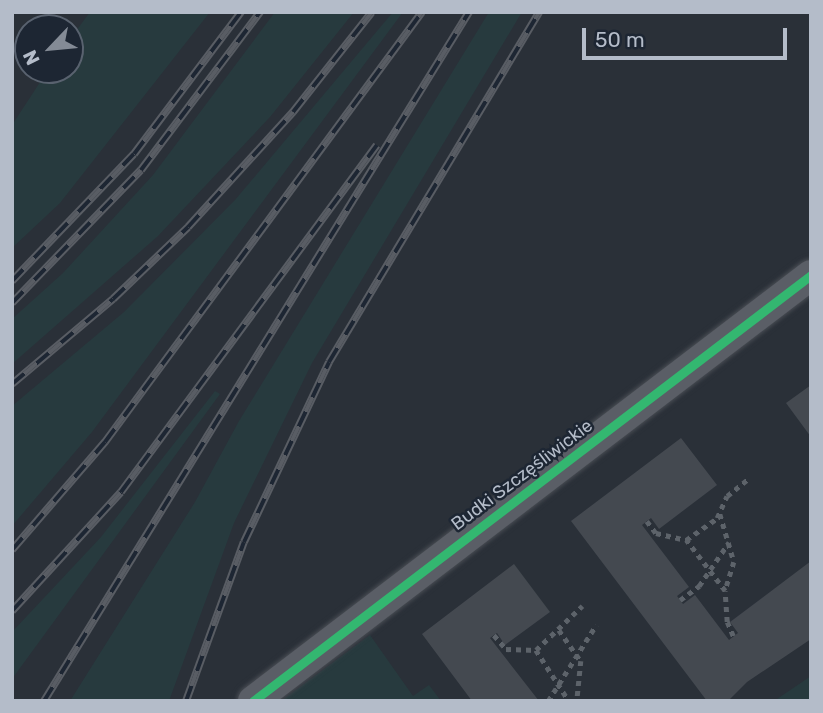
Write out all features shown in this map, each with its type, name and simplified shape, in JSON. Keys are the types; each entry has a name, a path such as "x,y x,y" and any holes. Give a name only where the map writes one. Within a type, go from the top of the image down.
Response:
{"street":[{"name":"Budki Szczęśliwickie","path":"253,701 811,275"}],"path":[{"path":"686,540 720,514 727,496 748,478"},
{"path":"720,514 734,562 725,591 727,622 733,636"},
{"path":"647,521 656,533 686,540 725,591"},
{"path":"680,600 711,573 729,541"},
{"path":"494,635 506,649 536,650 582,606"},
{"path":"548,701 597,625"},
{"path":"559,630 581,661 577,701"},
{"path":"536,650 569,701"}],"green space":[{"path":"90,12 210,12 60,203 12,248 12,125 39,84 84,84 84,20"},
{"path":"275,12 354,12 270,117 158,236 12,364 12,319 63,273 153,175"},
{"path":"393,12 403,12 92,432 12,526 12,406 124,312 235,200"},
{"path":"489,12 522,12 312,363 234,523 169,701 70,701 195,502 239,421"},
{"path":"215,391 220,394 12,679 12,632 101,537"},
{"path":"370,635 413,696 429,685 441,701 281,701"},
{"path":"811,676 811,701 774,701"}],"building":[{"path":"811,385 811,437 786,403"},
{"path":"681,438 717,485 659,529 651,518 642,525 689,587 677,596 683,604 695,595 729,640 738,633 730,622 811,561 811,639 747,682 728,701 707,701 571,521"},
{"path":"514,564 550,612 505,645 497,633 490,638 539,701 472,701 422,634"}],"railway":[{"path":"12,281 134,154 241,12"},
{"path":"12,303 141,170 260,12"},
{"path":"12,384 113,299 188,227 293,112 372,12"},
{"path":"12,550 105,442 422,12"},
{"path":"44,701 469,12"},
{"path":"186,701 244,542 329,362 539,12"},
{"path":"12,611 121,492 377,145"}],"cycle path":[{"path":"253,701 811,275"}]}
